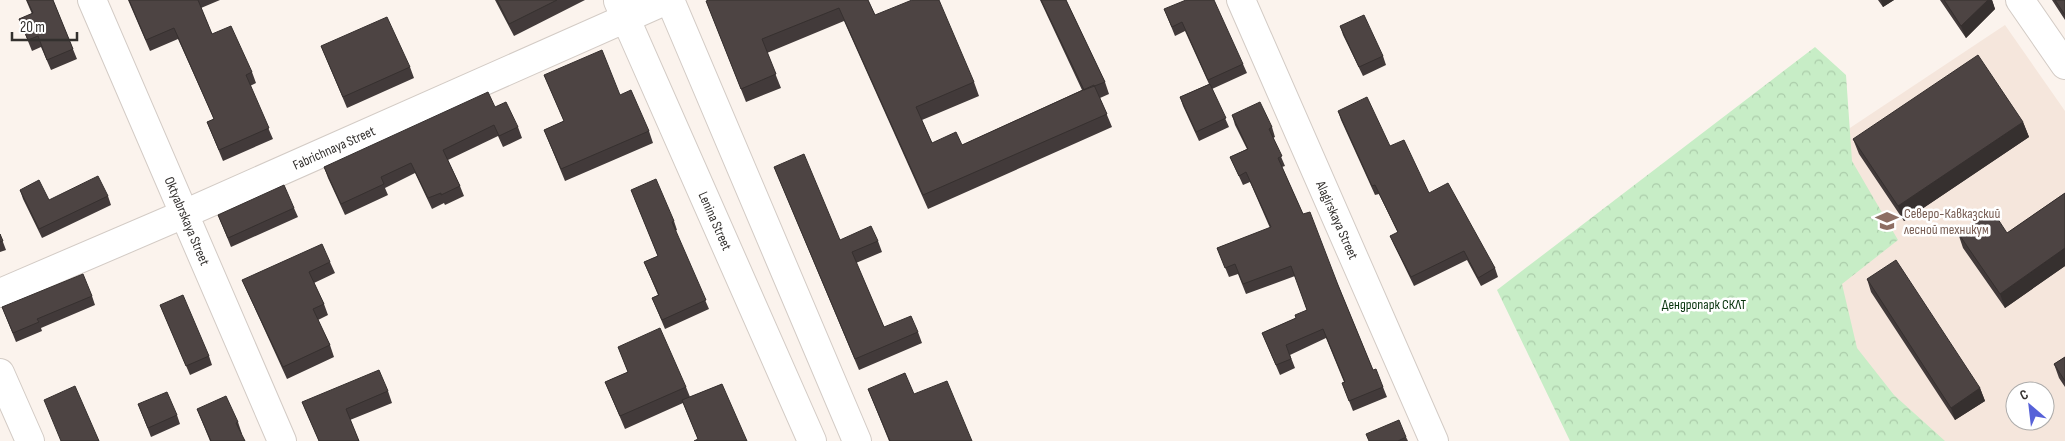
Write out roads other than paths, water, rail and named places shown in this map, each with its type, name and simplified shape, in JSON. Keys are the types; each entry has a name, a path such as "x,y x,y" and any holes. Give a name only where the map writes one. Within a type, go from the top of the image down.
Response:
{"street":[{"name":"Oktyabrskaya Street","path":"92,0 282,441"},
{"name":"Fabrichnaya Street","path":"0,293 184,214 621,9 668,0"},
{"path":"668,0 857,441"},
{"name":"Alagirskaya Street","path":"1241,0 1434,441"},
{"path":"2020,0 2065,65"},
{"name":"Lenina Street","path":"621,9 812,441"},
{"path":"0,373 30,441"}],"place":[{"name":"Северо-Кавказский лесной техникум","path":"1887,221"}],"park label":[{"name":"Дендропарк СКЛТ","path":"1704,304"}]}
